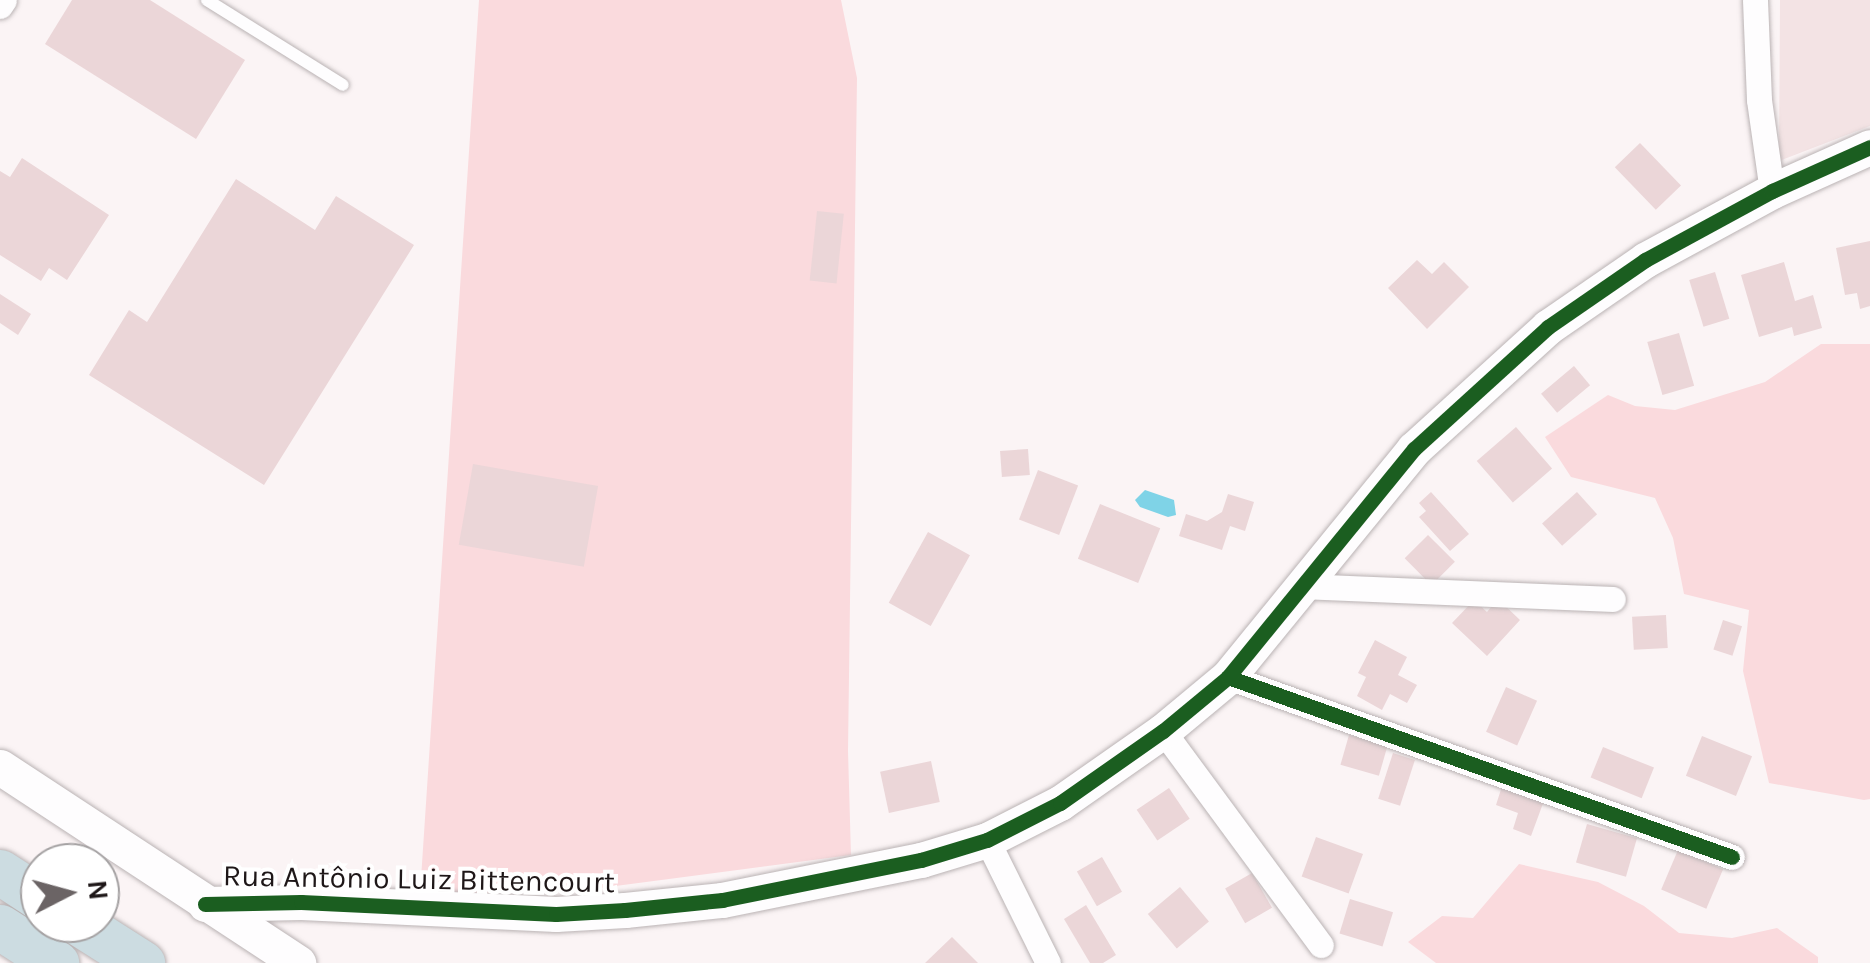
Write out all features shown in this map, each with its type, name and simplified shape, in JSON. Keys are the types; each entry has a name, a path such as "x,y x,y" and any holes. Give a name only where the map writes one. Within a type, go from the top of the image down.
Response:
{"highway":[{"path":"0,927 56,963"},
{"path":"110,943 142,963"}],"street":[{"path":"0,6 4,0"},
{"path":"1755,0 1758,100 1772,191"},
{"name":"Rua Antônio Luiz Bittencourt","path":"0,767 205,904 301,902 556,914 624,910 739,897 920,860 988,840 1060,803 1163,731 1228,677 1414,450 1548,328 1645,260 1772,191 1870,147"},
{"path":"1301,586 1612,599"},
{"path":"1228,677 1732,857"},
{"path":"1163,731 1321,945"},
{"path":"988,840 1048,963"},
{"path":"205,904 298,963"}],"lane":[{"path":"206,0 343,85"}],"shaded area":[{"path":"479,0 841,0 857,78 848,751 851,855 570,892 420,894"},
{"path":"1780,0 1870,0 1870,126 1779,161"},
{"path":"1821,344 1870,344 1870,799 1864,800 1769,783 1743,671 1749,610 1684,594 1673,538 1655,498 1571,477 1545,437 1608,395 1635,406 1675,410 1765,382"},
{"path":"1519,864 1598,882 1644,906 1679,933 1732,938 1777,928 1818,957 1818,963 1436,963 1408,942 1442,916 1473,918"}],"water":[{"path":"1145,490 1174,500 1176,515 1168,517 1140,507 1135,500"}],"building":[{"path":"72,0 150,0 245,60 196,139 45,44"},
{"path":"1640,143 1681,185 1656,210 1615,167"},
{"path":"22,158 109,215 67,280 49,268 41,281 0,255 0,171 10,177"},
{"path":"236,179 315,230 336,196 414,245 264,485 89,375 129,310 147,322"},
{"path":"817,211 844,214 837,283 810,281"},
{"path":"1870,241 1870,306 1860,309 1857,293 1845,295 1836,248"},
{"path":"1417,260 1432,274 1444,262 1469,287 1427,329 1388,288"},
{"path":"1784,262 1795,301 1813,295 1822,328 1794,336 1792,327 1759,337 1741,275"},
{"path":"1715,272 1729,319 1704,327 1689,280"},
{"path":"0,294 31,314 18,335 0,323"},
{"path":"1679,333 1694,386 1662,395 1647,342"},
{"path":"1574,366 1590,385 1557,413 1541,394"},
{"path":"1516,427 1552,469 1513,503 1477,461"},
{"path":"1028,449 1030,475 1002,477 1000,451"},
{"path":"473,464 598,486 584,567 459,545"},
{"path":"1038,470 1078,485 1059,535 1019,519"},
{"path":"1431,492 1469,534 1450,551 1419,517 1426,511 1419,503"},
{"path":"1577,492 1597,514 1562,546 1542,523"},
{"path":"1228,494 1254,502 1245,531 1230,526 1222,550 1179,536 1186,514 1207,521 1222,512"},
{"path":"1100,504 1160,528 1138,583 1078,559"},
{"path":"928,532 970,555 931,626 889,603"},
{"path":"1428,535 1455,562 1432,585 1405,558"},
{"path":"1498,599 1520,620 1487,656 1452,623 1474,600 1487,612"},
{"path":"1666,615 1668,648 1634,650 1632,617"},
{"path":"1723,620 1742,626 1732,656 1713,649"},
{"path":"1375,640 1407,657 1398,675 1417,685 1407,703 1390,694 1382,710 1357,696 1366,677 1358,673"},
{"path":"1506,687 1537,701 1517,746 1486,732"},
{"path":"1349,735 1387,746 1379,776 1340,765"},
{"path":"1702,736 1752,756 1736,796 1686,776"},
{"path":"1603,747 1654,768 1642,798 1591,778"},
{"path":"1393,753 1415,760 1400,806 1378,799"},
{"path":"931,761 940,802 889,813 880,772"},
{"path":"1503,783 1545,798 1531,836 1513,829 1518,813 1496,805"},
{"path":"1169,788 1190,819 1157,840 1137,810"},
{"path":"1587,824 1637,838 1626,877 1576,862"},
{"path":"1316,837 1363,854 1349,894 1302,876"},
{"path":"1678,850 1723,869 1706,909 1661,890"},
{"path":"1102,857 1122,892 1097,906 1077,872"},
{"path":"1252,873 1272,908 1245,923 1225,888"},
{"path":"1180,887 1209,921 1177,948 1148,914"},
{"path":"1350,899 1393,912 1383,947 1339,933"},
{"path":"1086,905 1116,955 1103,963 1090,963 1064,919"},
{"path":"952,937 978,963 925,963"}],"cycle path":[{"path":"205,904 301,902 556,914 625,910 722,900 921,860 987,840 1060,803 1163,731 1228,677 1414,449 1548,327 1645,260 1772,191 1870,147"},
{"path":"1228,677 1732,857"}]}
